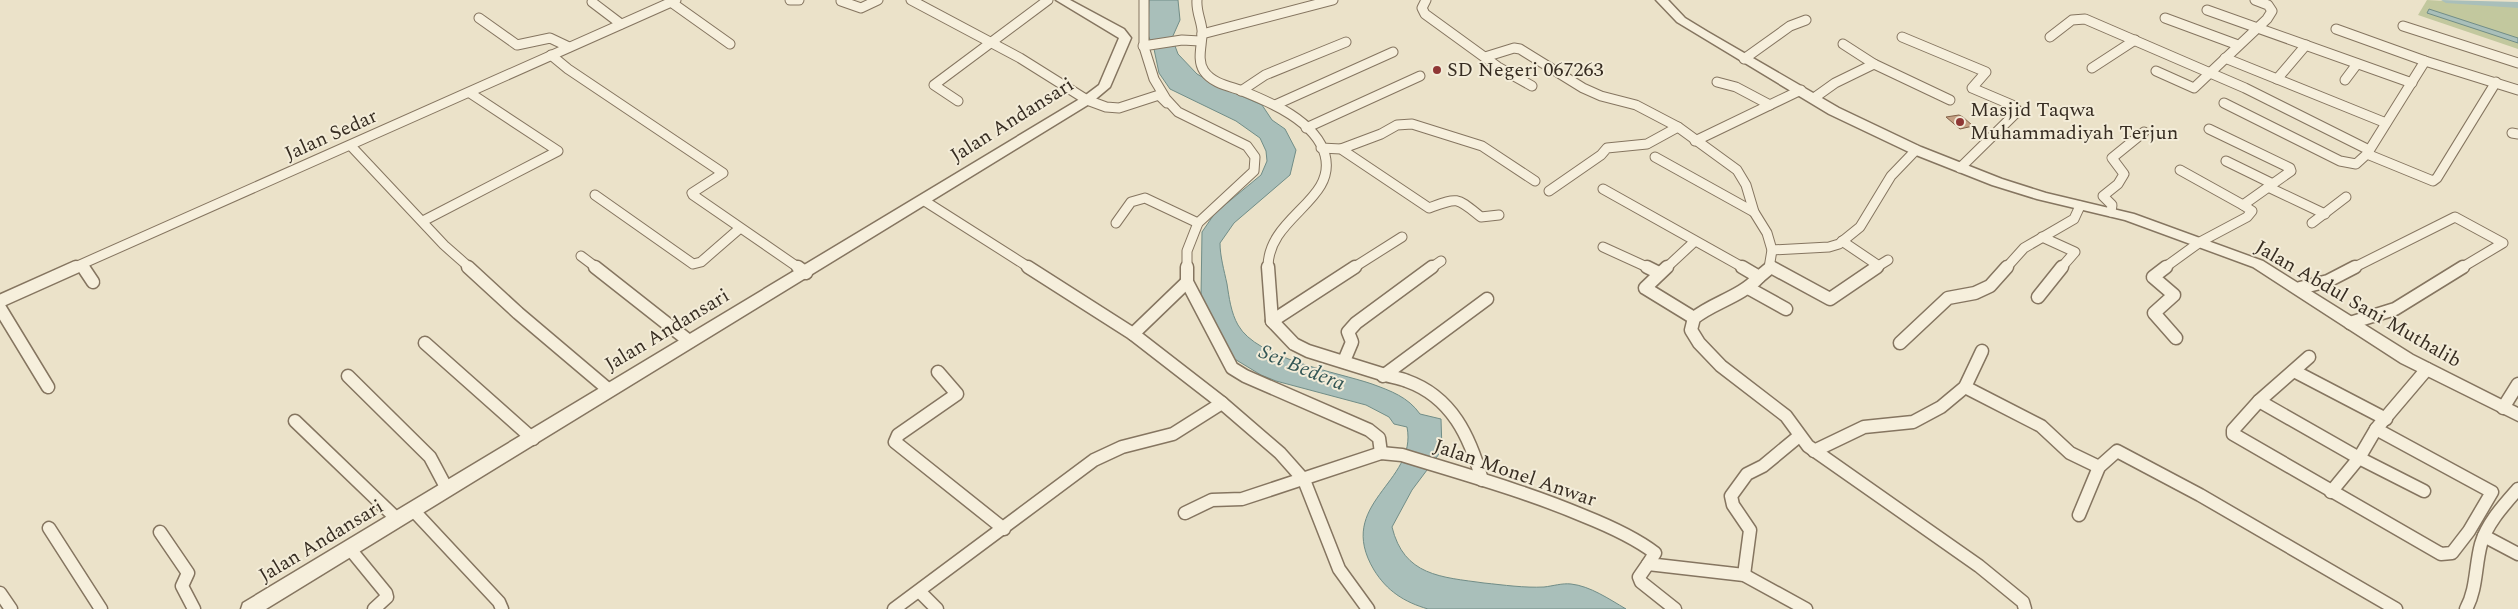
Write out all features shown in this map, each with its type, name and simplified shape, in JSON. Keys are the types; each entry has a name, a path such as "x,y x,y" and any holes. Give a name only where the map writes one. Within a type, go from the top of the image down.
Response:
{"street":[{"path":"790,0 799,0"},
{"path":"841,2 861,8 878,0"},
{"path":"911,0 989,42 1087,100 1106,107 1119,108 1159,95 1178,112 1247,146 1255,157 1254,170 1198,223 1187,251 1188,282 1225,358 1232,368 1245,376 1369,430 1378,438 1381,453"},
{"path":"958,102 934,85 989,42 1048,0"},
{"name":"Jalan Andansari","path":"250,609 533,439 689,341 806,273 1087,100 1104,87 1125,38 1120,32 1062,0"},
{"path":"1144,0 1147,44 1154,80 1170,106"},
{"path":"1197,0 1201,38 1201,66 1206,74 1223,85 1276,105 1306,128 1321,148 1326,169 1324,181 1316,194 1278,232 1270,252 1266,274 1274,307 1272,321"},
{"path":"1147,44 1201,38 1333,0"},
{"path":"1426,0 1422,8 1425,14 1518,80 1532,86"},
{"name":"Jalan Abdul Sani Muthalib","path":"1662,0 1681,20 1744,59 1857,123 1960,168 2042,196 2111,212 2258,264 2300,288 2350,323 2426,369 2518,415"},
{"path":"2156,70 2194,88 2211,74 2272,11 2268,5 2255,0"},
{"path":"674,1 730,44"},
{"name":"Jalan Sedar","path":"0,301 674,1"},
{"path":"592,2 621,24"},
{"path":"2207,10 2412,83"},
{"path":"479,18 517,45 550,38 569,47"},
{"path":"2050,38 2072,20 2078,18 2085,19 2245,88 2368,152 2425,180 2433,181 2437,178 2496,82"},
{"path":"2165,18 2238,45"},
{"path":"1744,59 1790,26 1806,20"},
{"path":"2403,26 2518,63"},
{"path":"2336,29 2425,61 2518,90"},
{"path":"1902,37 1986,72 1972,88 2012,105 2018,111 1960,168"},
{"path":"2092,68 2135,40"},
{"path":"1241,91 1265,76 1346,42"},
{"path":"1843,44 1874,64 1950,100"},
{"path":"2276,79 2306,45"},
{"path":"1485,57 1514,48 1520,49 1583,88 1601,96 1636,105 1678,127 1737,170 1746,185 1754,212 1767,233 1772,250 1770,267 1750,289 1716,303 1694,318 1691,330 1702,346 1738,379 1785,414 1792,422 1798,437 1814,451 1979,566 2023,602 2025,609"},
{"path":"1276,105 1393,52"},
{"path":"551,55 568,69 723,173 692,193 739,229 806,273"},
{"path":"2225,58 2386,123"},
{"path":"2224,103 2340,161 2356,164 2368,152 2425,61"},
{"path":"1814,98 1835,83 1874,64"},
{"path":"2345,80 2357,64"},
{"path":"1306,128 1420,76"},
{"path":"1717,82 1736,87 1770,105"},
{"path":"1695,141 1801,90"},
{"path":"423,221 558,151 470,93"},
{"path":"1321,148 1341,149 1381,134 1396,125 1412,124 1482,146 1535,181"},
{"path":"1549,192 1601,155 1607,148 1633,147 1647,144 1678,127"},
{"path":"2209,129 2291,170 2243,205"},
{"path":"2111,212 2112,205 2103,196 2118,184 2124,174 2112,158 2144,132"},
{"path":"351,146 444,245 518,313 609,390"},
{"path":"1341,149 1421,205 1434,208 1454,199 1460,200 1481,217 1499,215"},
{"path":"1772,250 1829,247 1842,241 1860,227 1891,176 1916,150"},
{"path":"1655,157 1754,212"},
{"path":"2226,161 2325,214"},
{"path":"2176,338 2154,313 2174,294 2154,277 2200,242 2247,217 2252,211 2180,170"},
{"path":"1604,189 1694,242 1759,277"},
{"path":"595,195 693,264 701,262 739,229"},
{"path":"2312,223 2346,197"},
{"path":"1116,223 1132,200 1145,198 1198,223"},
{"path":"923,200 1133,334 1222,403 1280,453 1304,480 1339,569 1368,609"},
{"path":"1900,343 1948,298 1955,295 1976,293 1990,286 2024,248 2074,219 2080,206"},
{"path":"2300,288 2328,280 2454,217 2462,218 2503,243 2395,309 2350,323"},
{"path":"1272,321 1402,237"},
{"path":"2038,297 2075,252 2042,237"},
{"path":"1770,267 1830,299 1883,263 1842,241"},
{"path":"1694,242 1645,288 1694,318"},
{"path":"1603,247 1659,273"},
{"path":"581,256 689,341"},
{"path":"1344,361 1352,342 1348,332 1356,323 1441,262"},
{"path":"82,266 93,282"},
{"path":"1133,334 1188,282"},
{"path":"1750,289 1786,309"},
{"path":"1383,376 1487,299"},
{"path":"0,308 48,387"},
{"path":"1272,321 1294,344 1308,351 1375,371 1383,376 1409,382 1433,395 1452,410 1474,452 1482,480"},
{"path":"425,343 533,439"},
{"path":"1814,451 1864,427 1913,422 1942,407 1965,388 1982,351"},
{"path":"2309,357 2259,401 2233,430 2233,434 2441,554 2452,553 2469,531 2492,492 2376,429"},
{"path":"2331,492 2359,458 2376,429 2426,369"},
{"path":"2294,371 2386,419"},
{"path":"938,372 957,394 898,435 895,442 1004,529"},
{"path":"348,376 430,457 447,489"},
{"path":"2503,408 2518,384"},
{"path":"1965,388 2041,426 2070,453 2100,467"},
{"path":"2259,401 2359,458 2424,491"},
{"path":"894,609 920,592 1094,460 1122,447 1173,434 1222,403"},
{"path":"294,421 397,519"},
{"path":"1744,575 1750,530 1733,505 1731,496 1747,474 1763,466 1798,437"},
{"path":"2079,515 2100,467 2117,451 2200,495 2396,609"},
{"name":"Jalan Monel Anwar","path":"1185,513 1199,504 1225,497 1242,499 1381,453 1402,456 1482,480 1575,512 1640,542 1655,553 1648,564"},
{"path":"2466,609 2472,595 2474,574 2484,536 2518,489"},
{"path":"413,510 499,602 502,609"},
{"path":"49,528 101,609"},
{"path":"160,532 188,573 182,586 194,609"},
{"path":"2484,536 2518,554"},
{"path":"350,549 386,593 387,597 374,609"},
{"path":"1675,609 1641,582 1639,576 1648,564 1744,575 1806,609"},
{"path":"920,592 937,609"},
{"path":"0,594 11,609"}],"green space":[{"path":"2427,0 2518,5 2518,49 2418,15"}],"water":[{"name":"Sei Bedera","path":"1149,0 1178,0 1180,20 1172,38 1178,54 1197,74 1218,86 1262,105 1272,120 1285,129 1296,150 1290,175 1234,223 1220,243 1221,258 1231,305 1238,325 1248,337 1262,347 1299,363 1386,389 1405,399 1420,414 1441,419 1442,450 1412,490 1392,527 1405,556 1415,565 1426,571 1453,579 1522,587 1544,587 1561,584 1578,585 1626,609 1428,609 1411,603 1397,595 1379,577 1364,547 1364,527 1370,510 1401,464 1407,446 1407,427 1394,424 1389,417 1366,405 1276,381 1261,375 1233,358 1201,297 1202,232 1215,213 1261,175 1267,161 1266,151 1260,138 1236,121 1170,89 1159,73 1154,49 1148,35"},
{"path":"2429,9 2518,38 2518,43 2427,13"}],"building":[{"name":"Masjid Taqwa Muhammadiyah Terjun","path":"1959,115 1973,126 1960,129 1946,117"}],"waterway":[{"path":"2446,0 2518,5"}],"place":[{"name":"SD Negeri 067263","path":"1437,70"},
{"name":"Masjid Taqwa Muhammadiyah Terjun","path":"1960,122"}]}
